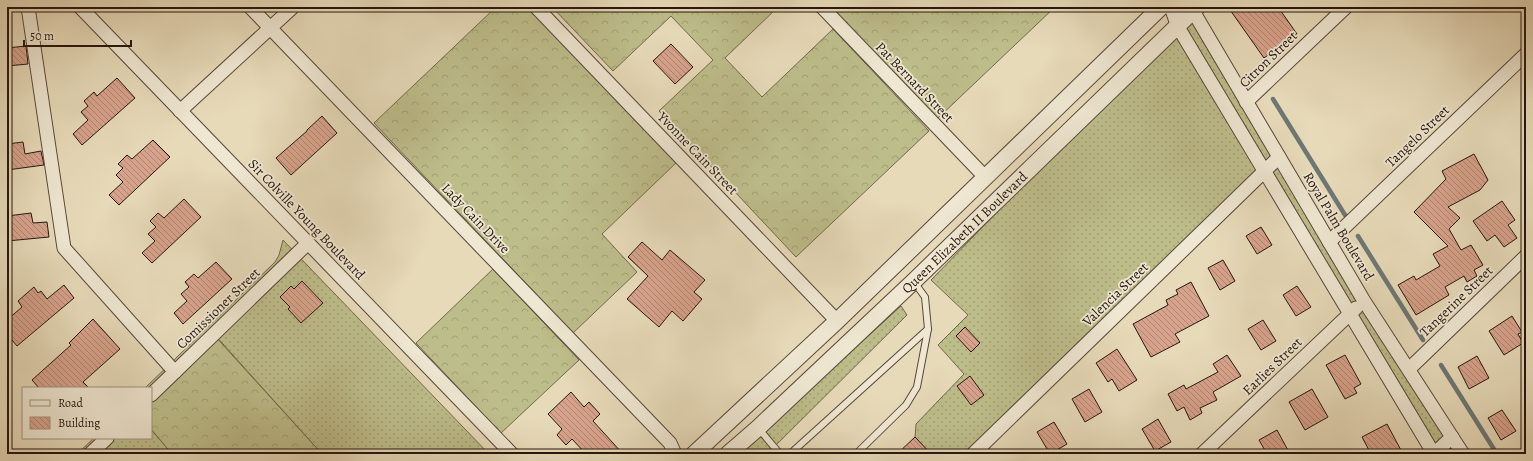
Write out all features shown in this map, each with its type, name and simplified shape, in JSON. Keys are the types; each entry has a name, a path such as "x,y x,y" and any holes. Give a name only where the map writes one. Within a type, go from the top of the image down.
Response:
{"street":[{"path":"28,7 64,248 174,372"},
{"name":"Sir Colville Young Boulevard","path":"80,7 512,454"},
{"name":"Lady Cain Drive","path":"250,7 670,443 675,454"},
{"path":"180,111 293,7"},
{"name":"Yvonne Cain Street","path":"536,7 838,321"},
{"name":"Pat Bernard Street","path":"822,7 986,178"},
{"name":"Queen Elizabeth II Boulevard","path":"694,454 838,321 1161,7"},
{"path":"1171,7 1178,27 1434,454 1452,436"},
{"name":"Citron Street","path":"1246,102 1346,7"},
{"name":"Queen Elizabeth II Boulevard","path":"728,454 758,428 914,281 1178,27 1191,8"},
{"name":"Royal Palm Boulevard","path":"1191,8 1364,301 1409,368 1463,454"},
{"name":"Tangelo Street","path":"1329,242 1526,54"},
{"name":"Valencia Street","path":"973,454 1279,157"},
{"name":"Comissioner Street","path":"152,394 308,243"},
{"name":"Tangerine Street","path":"1409,368 1526,256"},
{"path":"897,263 914,281"},
{"name":"Earlies Street","path":"1202,454 1364,301"},
{"path":"742,409 758,428"},
{"path":"90,454 106,439"}],"lane":[{"path":"856,454 906,405 917,387 928,329 925,297 914,281"},
{"path":"790,454 928,329"},
{"path":"758,428 780,454"}],"green space":[{"path":"496,7 532,7 678,161 602,234 637,272 573,333 374,123"},
{"path":"552,7 778,7 725,58 762,97 833,29 929,131 796,257 659,111 713,60 671,16 613,71"},
{"path":"831,7 1055,7 937,119"},
{"path":"1193,11 1463,454 1434,454 1264,171 973,454 931,454 915,437 916,424 964,374 938,345 968,315 931,280"},
{"path":"283,240 489,454 322,454 214,334 152,387 146,387 275,262 279,255"},
{"path":"493,269 579,360 501,433 416,343"},
{"path":"901,306 907,315 767,454 739,454"},
{"path":"213,334 322,454 172,454 152,430 152,397"},
{"path":"152,430 172,454 77,454 93,439 152,439"}],"building":[{"path":"1228,7 1278,7 1297,34 1264,58"},
{"path":"671,44 693,67 675,84 653,61"},
{"path":"26,46 28,64 7,66 7,48"},
{"path":"117,78 135,98 82,145 73,134 88,120 81,112 88,106 84,101 94,92 97,96"},
{"path":"322,116 337,133 291,175 276,158"},
{"path":"153,140 170,157 119,205 109,195 123,182 116,175 123,168 118,164 127,155 132,159"},
{"path":"23,142 25,154 41,151 44,165 7,170 7,144"},
{"path":"1474,154 1488,180 1480,190 1448,207 1460,218 1449,229 1461,250 1471,245 1483,265 1474,270 1477,276 1467,282 1464,276 1445,287 1449,295 1416,315 1398,285 1414,276 1416,280 1440,266 1433,254 1448,246 1414,212 1446,179 1442,171"},
{"path":"184,199 201,217 152,263 142,253 155,241 148,234 156,227 150,221 158,213 164,218"},
{"path":"1502,201 1515,220 1508,225 1517,238 1504,247 1495,235 1487,241 1473,221"},
{"path":"31,213 33,223 47,222 49,237 7,241 7,216"},
{"path":"1261,227 1272,245 1257,254 1246,236"},
{"path":"642,242 662,260 670,250 705,280 694,292 702,299 683,321 672,311 659,327 627,299 648,276 628,257"},
{"path":"1223,260 1235,281 1220,290 1208,268"},
{"path":"216,262 232,279 183,324 174,313 187,301 181,294 189,287 185,282 194,274 198,278"},
{"path":"302,281 323,303 301,323 288,309 290,307 280,297 291,286 294,289"},
{"path":"1191,282 1209,316 1175,334 1180,342 1151,357 1133,324 1168,305 1166,300 1178,294 1176,290"},
{"path":"64,285 74,298 17,346 7,334 7,320 22,307 18,301 34,287 38,293 41,291 47,299"},
{"path":"1297,286 1311,307 1296,316 1283,295"},
{"path":"1512,316 1522,332 1518,334 1523,343 1504,355 1489,331"},
{"path":"93,319 120,349 83,382 88,387 38,387 32,380 71,345 69,343"},
{"path":"1263,320 1276,341 1261,350 1248,329"},
{"path":"965,327 980,343 971,352 956,336"},
{"path":"1117,349 1137,380 1119,391 1112,379 1108,382 1096,363"},
{"path":"1227,355 1241,376 1213,392 1217,400 1200,408 1202,413 1190,420 1184,407 1177,411 1168,394 1184,385 1186,389 1218,372 1213,364"},
{"path":"1345,355 1361,384 1354,388 1357,393 1345,399 1326,365"},
{"path":"1477,356 1489,378 1469,389 1458,367"},
{"path":"970,376 984,395 971,405 957,386"},
{"path":"1089,389 1102,412 1085,422 1072,399"},
{"path":"1312,389 1328,417 1305,430 1289,402"},
{"path":"571,392 584,407 589,402 600,414 593,421 623,454 586,454 572,439 566,445 557,435 562,429 548,414"},
{"path":"1502,410 1516,431 1501,440 1488,418"},
{"path":"1158,419 1171,442 1155,451 1142,429"},
{"path":"1054,422 1067,444 1050,454 1037,432"},
{"path":"1387,424 1403,454 1371,454 1362,437"},
{"path":"1277,430 1290,454 1267,454 1259,440"},
{"path":"915,437 931,454 897,454"}],"waterway":[{"path":"1273,99 1345,215"},
{"path":"1358,236 1423,340"},
{"path":"1441,365 1497,454"}]}
